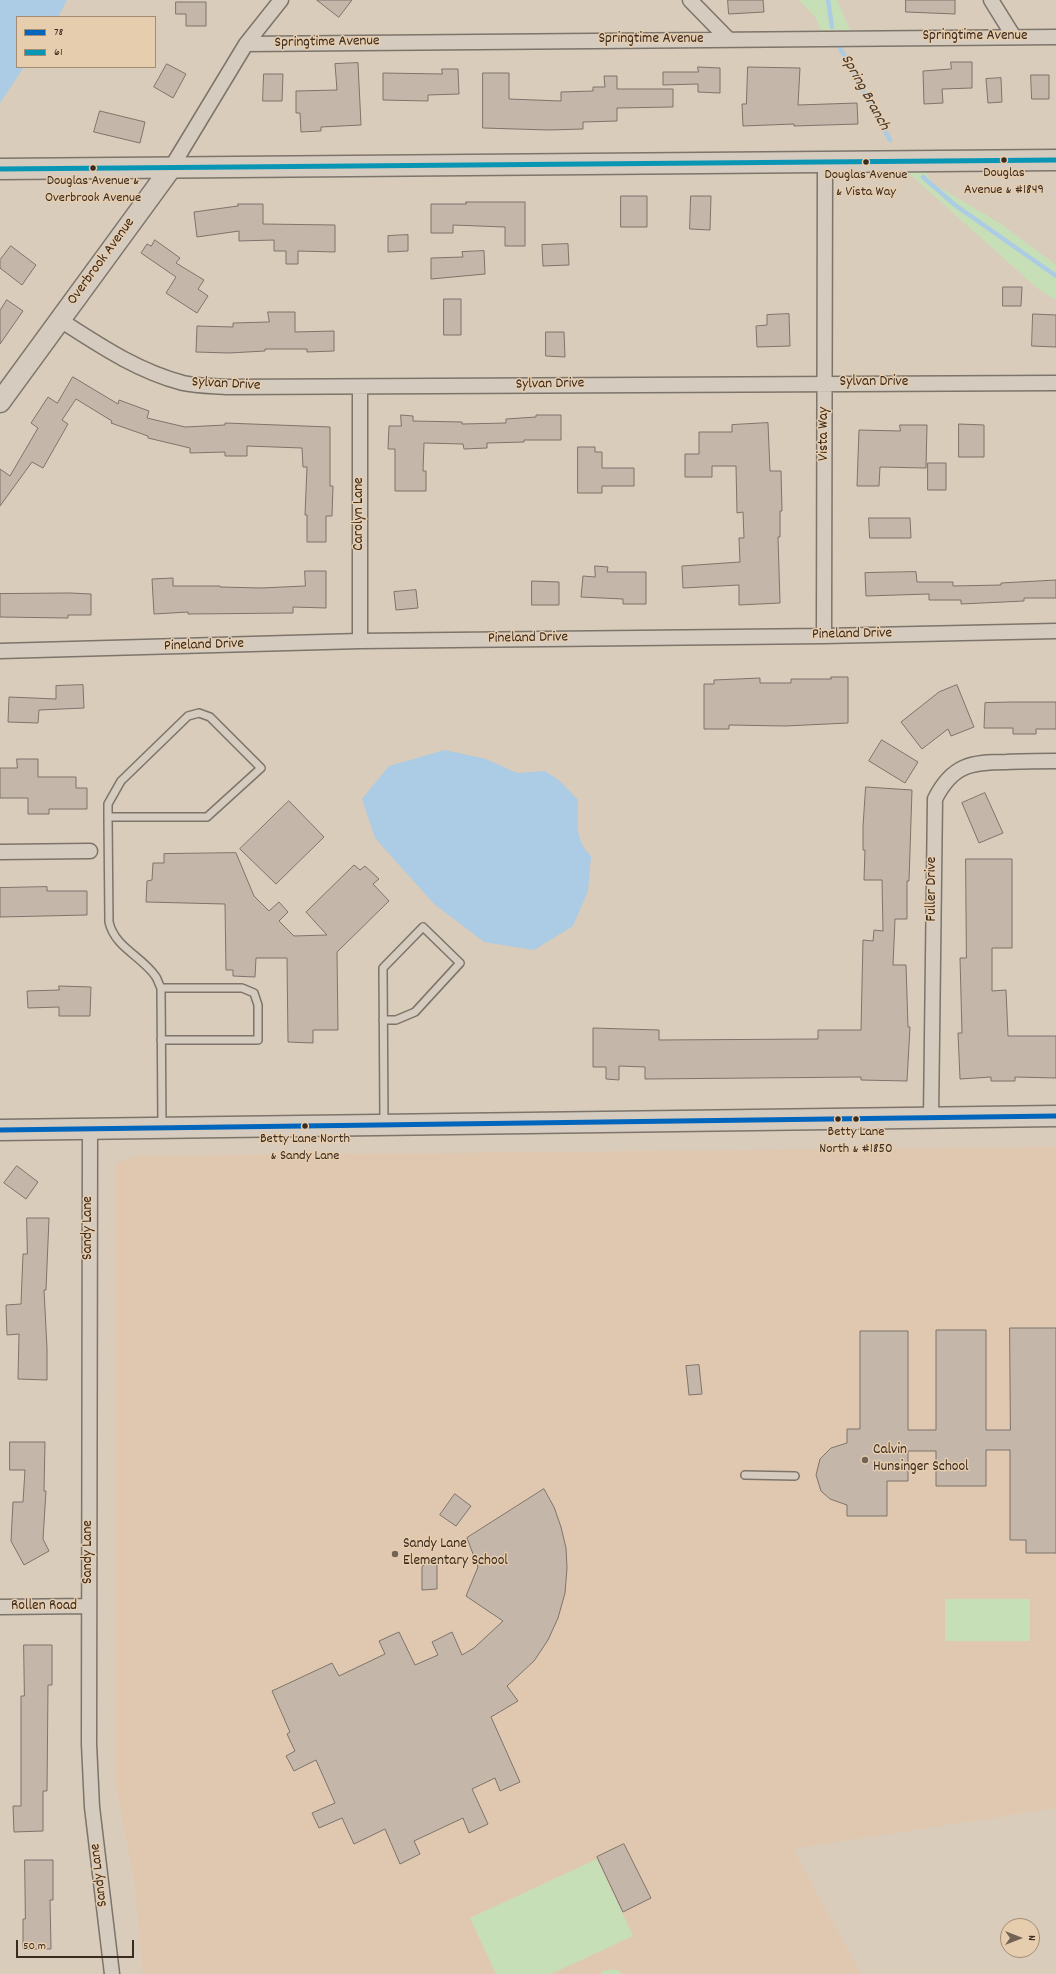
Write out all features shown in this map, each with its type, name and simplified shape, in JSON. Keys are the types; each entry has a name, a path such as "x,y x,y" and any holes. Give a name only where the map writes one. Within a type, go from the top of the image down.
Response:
{"street":[{"name":"Overbrook Avenue","path":"0,402 171,168 246,44 281,0"},
{"path":"690,0 728,39"},
{"path":"991,0 1014,37"},
{"name":"Springtime Avenue","path":"246,44 1056,37"},
{"path":"0,169 1056,160"},
{"name":"Vista Way","path":"824,161 824,636"},
{"name":"Sylvan Drive","path":"60,320 111,353 150,373 184,383 226,387 1056,383"},
{"name":"Carolyn Lane","path":"360,387 360,641"},
{"name":"Pineland Drive","path":"0,651 360,641 824,636 1056,631"},
{"name":"Fuller Drive","path":"932,1117 935,799 941,785 953,773 963,767 979,762 1056,761"},
{"path":"0,852 90,851"},
{"path":"0,1130 1056,1116"},
{"name":"Sandy Lane","path":"90,1128 89,1606 92,1807 112,1974"},
{"name":"Rollen Road","path":"0,1607 89,1606"}],"lane":[{"path":"108,817 207,817 261,768 210,717 199,713 188,716 121,781 108,804 108,817 109,922 111,931 116,939 156,976 161,988 162,1127"},
{"path":"383,1020 396,1020 415,1012 460,963 423,927 383,968 383,1020 384,1125"},
{"path":"161,988 242,988 254,993 258,1005 258,1040 161,1040"},
{"path":"745,1475 795,1476"}],"shaded area":[{"name":"Sandy Lane Elementary School","path":"1056,1147 1056,1808 793,1849 861,1974 143,1974 134,1880 116,1786 116,1163 137,1156"}],"green space":[{"path":"799,0 837,0 850,30 821,30 815,17"},
{"path":"922,168 934,184 1001,224 1056,265 1056,300 1037,288 904,169"},
{"path":"945,1599 1030,1599 1030,1641 945,1641"},
{"path":"597,1859 633,1936 551,1974 496,1974 470,1918"},
{"path":"613,1969 620,1971 622,1974 600,1974 603,1971"}],"water":[{"path":"0,0 67,0 59,16 16,16 16,68 23,68 0,103"},
{"path":"445,750 486,759 517,773 545,771 560,781 578,800 579,837 591,856 588,891 573,926 534,950 484,942 434,904 375,838 362,799 389,766"}],"building":[{"path":"317,0 352,0 339,17"},
{"path":"728,0 763,0 764,12 729,14"},
{"path":"906,0 955,0 955,14 906,12"},
{"path":"176,2 206,2 206,26 186,26 186,14 176,14"},
{"path":"951,62 972,62 972,88 942,89 943,103 924,104 923,71 951,69"},
{"path":"358,63 361,125 321,127 321,131 301,132 300,113 296,113 296,91 337,90 335,64"},
{"path":"167,64 186,74 173,98 154,87"},
{"path":"698,67 720,68 720,93 698,92 698,84 663,85 663,72 698,72"},
{"path":"748,67 800,68 798,105 857,103 858,124 743,126 742,104 746,104"},
{"path":"442,69 458,69 459,94 428,95 428,101 383,100 383,73 442,74"},
{"path":"483,73 509,73 509,99 561,101 561,92 593,91 593,87 605,87 604,76 617,76 617,89 673,89 673,107 617,108 617,121 583,122 583,129 549,130 483,128"},
{"path":"264,74 283,74 282,101 263,101"},
{"path":"1031,75 1049,75 1049,99 1032,99"},
{"path":"1001,78 1002,102 988,103 986,79"},
{"path":"100,111 145,122 140,143 94,132"},
{"path":"621,196 647,196 647,227 621,227"},
{"path":"691,196 711,196 710,230 690,229"},
{"path":"466,202 525,202 525,246 505,246 505,227 453,225 453,233 431,233 431,204 466,204"},
{"path":"238,204 263,204 263,224 335,225 335,252 298,251 298,264 286,264 286,251 274,251 274,240 239,241 239,231 197,237 194,212 238,206"},
{"path":"408,235 408,251 388,252 388,236"},
{"path":"155,240 180,258 176,263 204,280 198,289 208,296 197,313 166,293 176,277 141,253 147,244 151,246"},
{"path":"568,244 569,265 543,266 542,245"},
{"path":"11,246 36,265 22,285 0,268 0,260"},
{"path":"484,251 485,274 431,279 431,258 463,257 462,252"},
{"path":"1003,287 1022,287 1021,306 1003,306"},
{"path":"444,299 461,299 461,335 444,335"},
{"path":"7,300 23,311 0,344 0,311"},
{"path":"268,312 295,312 295,332 334,331 334,351 307,352 307,349 265,349 265,351 229,353 196,352 197,326 233,327 233,323 269,322"},
{"path":"789,314 790,346 757,347 756,326 767,325 767,315"},
{"path":"1033,314 1056,315 1056,347 1032,346"},
{"path":"546,332 564,332 565,357 546,356"},
{"path":"73,377 118,404 119,400 149,411 147,418 185,427 225,425 225,423 330,427 330,486 333,486 332,516 326,516 326,542 307,542 307,515 305,515 307,467 303,467 302,448 247,446 247,456 225,456 225,452 190,453 190,448 148,438 148,436 111,423 112,421 76,399 62,420 68,424 43,468 32,462 0,506 0,469 10,476 38,428 31,423 48,397 57,403"},
{"path":"401,415 413,416 413,421 462,422 462,424 506,423 506,419 536,417 536,415 561,415 561,440 524,440 524,442 487,443 487,448 464,449 463,444 424,443 423,471 426,471 426,491 395,491 395,449 388,449 389,426 401,426"},
{"path":"768,423 770,471 781,471 782,511 780,511 780,537 778,537 780,603 739,605 739,585 683,588 682,566 740,562 739,538 744,538 743,512 737,513 736,466 712,466 712,477 685,477 685,454 699,454 699,432 732,432 732,425"},
{"path":"959,424 984,425 984,457 959,457"},
{"path":"900,425 927,425 926,468 880,467 879,486 857,486 859,430 900,431"},
{"path":"578,447 595,447 595,452 602,452 602,468 634,468 634,486 602,486 602,493 578,493"},
{"path":"928,463 946,463 946,490 928,490"},
{"path":"869,518 910,518 911,538 870,538"},
{"path":"595,566 608,567 607,572 646,572 646,604 623,604 623,599 581,597 583,576 595,577"},
{"path":"305,571 326,571 326,608 293,607 293,613 188,614 188,612 154,614 152,579 173,578 173,586 261,588 305,586"},
{"path":"916,572 917,582 953,582 953,586 1001,585 1001,583 1056,580 1056,598 1024,598 1024,601 961,604 961,600 929,600 929,594 866,596 865,573"},
{"path":"532,581 559,582 559,605 532,605"},
{"path":"416,590 418,608 396,610 394,592"},
{"path":"0,594 91,594 91,615 68,615 68,618 0,617"},
{"path":"831,677 848,677 848,723 785,726 729,725 729,729 704,729 704,684 714,684 714,680 760,678 760,683 791,683 791,679 831,679"},
{"path":"83,685 84,708 39,710 38,723 8,722 9,697 56,699 56,686"},
{"path":"957,685 974,727 951,736 948,729 922,749 901,722 939,692"},
{"path":"1056,702 1056,729 1036,729 1036,734 1013,734 1013,728 984,728 985,703"},
{"path":"882,740 918,762 905,783 869,761"},
{"path":"17,759 38,759 38,777 76,777 76,788 87,788 87,809 49,809 49,814 28,814 28,798 0,798 0,768 17,768"},
{"path":"866,787 912,790 909,881 907,881 907,919 895,919 893,965 906,965 908,1027 910,1027 907,1081 861,1080 861,1077 645,1079 645,1067 619,1066 619,1080 606,1079 606,1067 593,1067 593,1028 659,1030 659,1040 818,1039 818,1030 861,1030 863,940 873,941 874,930 883,931 882,880 864,880 865,850 863,850 863,827"},
{"path":"985,793 1003,833 979,843 962,803"},
{"path":"289,801 324,837 276,884 240,849"},
{"path":"236,853 254,896 269,911 279,902 288,912 279,921 294,936 327,935 306,912 354,865 360,870 365,866 379,879 373,884 389,901 337,952 338,1030 313,1030 313,1043 288,1042 287,958 256,958 255,977 233,976 233,970 226,970 225,904 146,902 147,881 152,880 153,863 164,863 164,854"},
{"path":"966,859 1012,859 1012,948 992,948 992,991 1006,990 1008,1036 1056,1036 1056,1078 1015,1077 1015,1081 991,1081 991,1077 960,1079 958,1033 962,1033 960,958 966,958"},
{"path":"47,887 47,891 87,891 87,915 0,917 0,888"},
{"path":"59,986 91,987 90,1016 59,1016 59,1007 28,1008 27,991 59,990"},
{"path":"17,1166 38,1182 26,1199 4,1183"},
{"path":"27,1218 49,1218 46,1290 44,1290 47,1380 18,1379 19,1334 7,1335 6,1305 21,1304 23,1254 27,1254"},
{"path":"1010,1328 1056,1328 1056,1553 1026,1553 1026,1540 1010,1540 1010,1450 986,1450 986,1486 936,1486 936,1451 908,1451 908,1481 887,1481 887,1516 847,1516 847,1505 830,1499 821,1491 816,1475 820,1459 831,1448 847,1443 847,1429 860,1429 860,1331 908,1331 908,1430 936,1430 936,1330 986,1330 986,1430 1010,1430"},
{"path":"699,1365 702,1394 689,1395 686,1366"},
{"path":"10,1442 45,1442 44,1491 46,1491 43,1539 49,1551 24,1565 11,1541 13,1502 23,1502 25,1470 10,1470"},
{"path":"544,1489 554,1507 566,1548 567,1568 565,1593 558,1618 548,1640 534,1661 507,1686 518,1701 491,1717 520,1782 500,1791 495,1778 472,1789 488,1824 469,1833 463,1818 414,1841 420,1854 400,1864 385,1829 354,1844 342,1818 319,1828 312,1813 335,1803 316,1760 294,1771 286,1756 295,1751 287,1734 290,1732 272,1691 332,1663 339,1676 385,1654 379,1641 399,1632 415,1665 438,1655 432,1642 452,1632 462,1655 474,1648 503,1621 466,1596 478,1567 467,1538"},
{"path":"455,1494 471,1506 456,1526 440,1515"},
{"path":"429,1562 437,1562 437,1589 422,1590 422,1567"},
{"path":"24,1645 52,1645 52,1685 48,1685 47,1791 43,1791 43,1831 14,1832 13,1806 21,1806 21,1696 24,1696"},
{"path":"624,1844 651,1898 623,1912 597,1857"},
{"path":"25,1860 53,1860 53,1900 50,1900 51,1949 23,1949 23,1919 25,1919"}],"waterway":[{"name":"Spring Branch","path":"828,0 832,27"},
{"name":"Spring Branch","path":"839,46 890,140"},
{"name":"Spring Branch","path":"923,177 955,205 1056,276"}],"transit line":[{"name":"61","path":"0,169 1056,160"},
{"name":"78","path":"0,1130 1056,1116"}],"place":[{"name":"Douglas Avenue & #1849","path":"1004,160"},
{"name":"Douglas Avenue & Vista Way","path":"866,162"},
{"name":"Douglas Avenue & Overbrook Avenue","path":"93,168"},
{"name":"Betty Lane North & #1850","path":"856,1119"},
{"name":"Betty Lane North & Sandy Lane","path":"305,1126"},
{"name":"Calvin Hunsinger School","path":"865,1460"},
{"name":"Sandy Lane Elementary School","path":"395,1554"}]}
